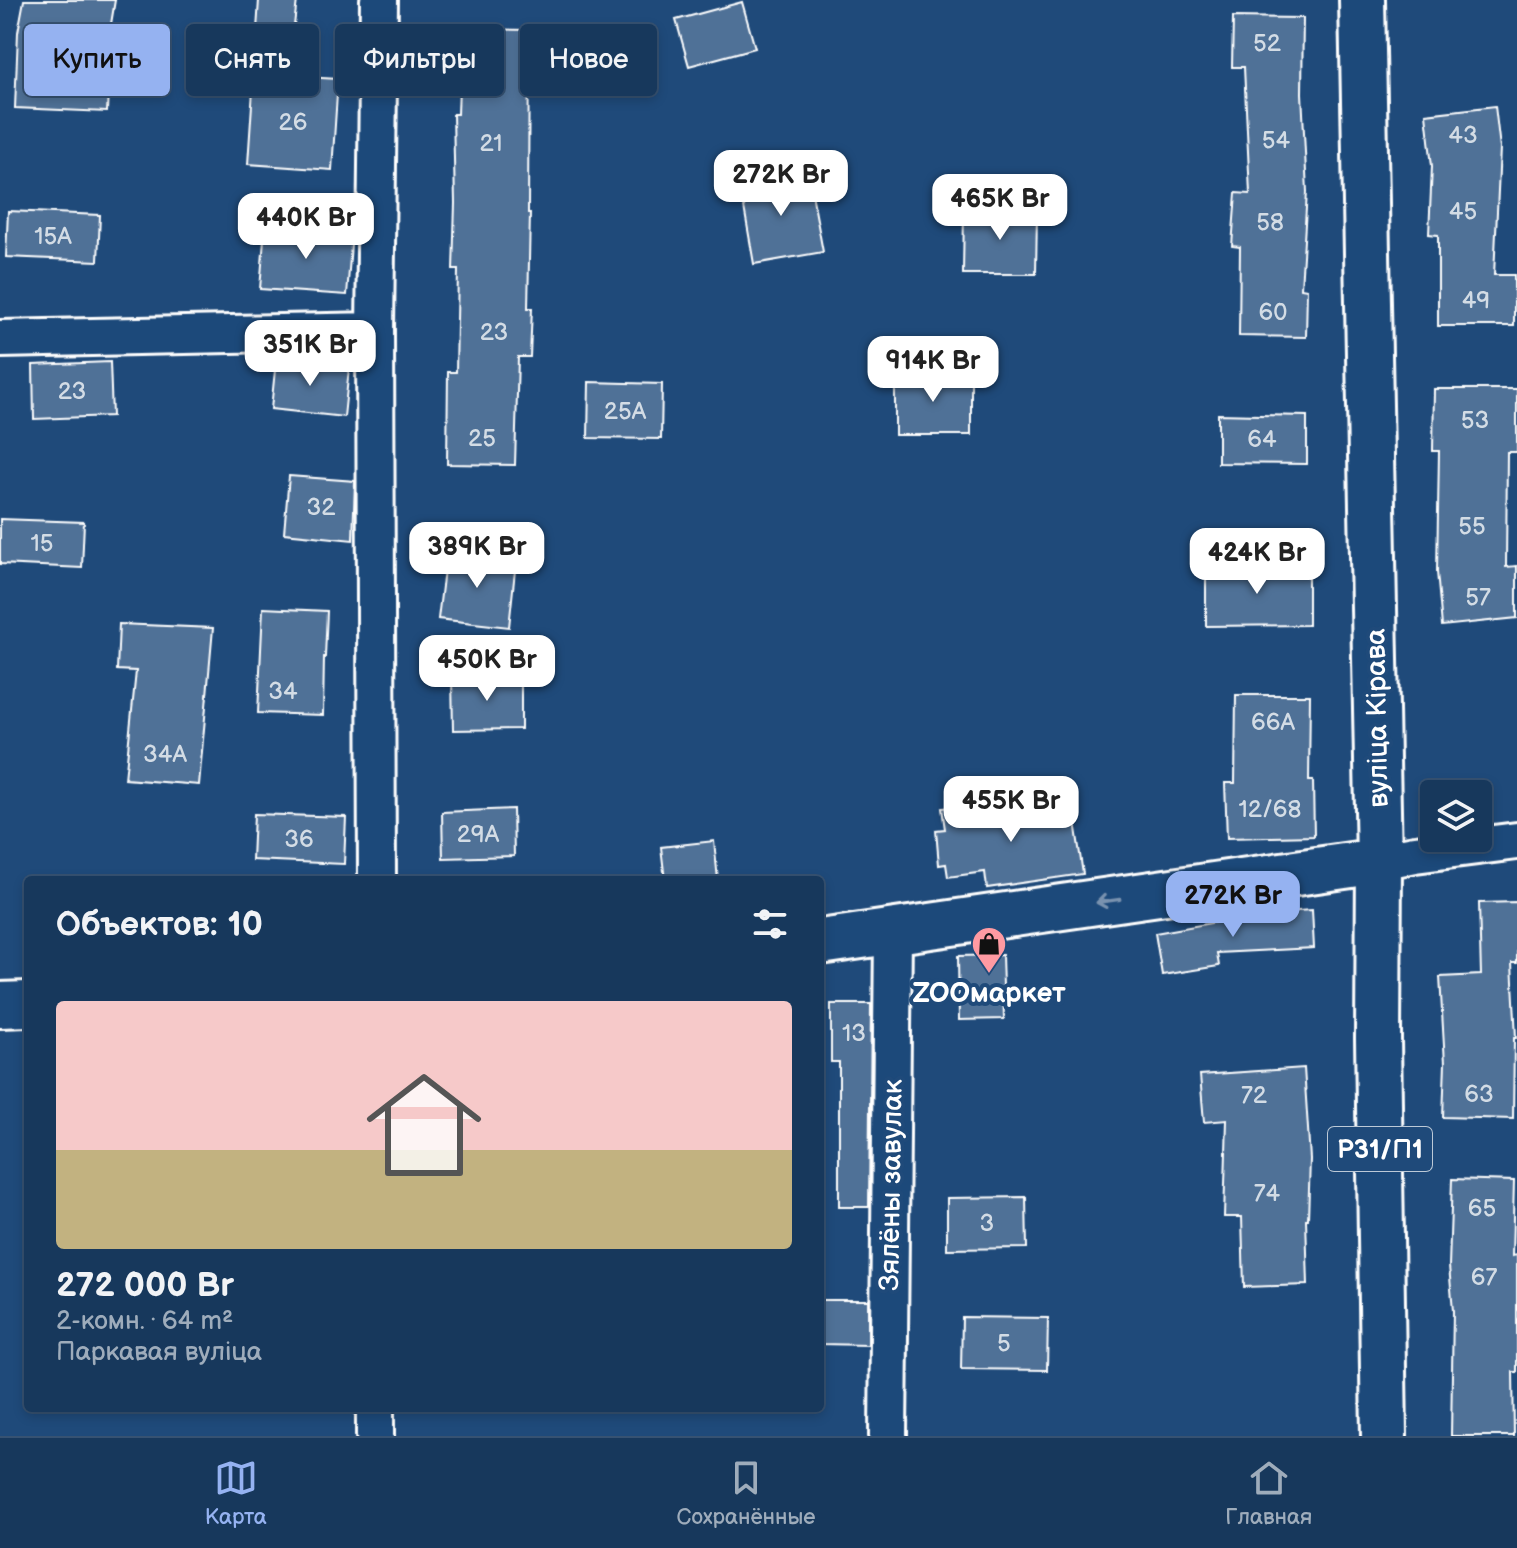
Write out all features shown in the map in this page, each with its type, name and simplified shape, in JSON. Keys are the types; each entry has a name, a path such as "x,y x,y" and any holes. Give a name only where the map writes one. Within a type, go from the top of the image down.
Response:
{"main road":[{"name":"вуліца Кірава","path":"1362,0 1379,861 1378,1039 1384,1436"},
{"path":"824,942 1379,861"},
{"path":"0,1005 24,1004"}],"street":[{"path":"377,876 375,331 379,0"},
{"path":"0,339 375,331"},
{"path":"1379,861 1517,841"},
{"name":"Зялёны завулак","path":"888,1436 893,933"},
{"path":"375,1412 375,1436"}],"building":[{"path":"24,0 115,0 111,24 24,24 24,96 108,96 107,112 15,108 18,32"},
{"path":"259,0 297,0 294,24 257,24"},
{"path":"742,2 755,48 689,66 676,20"},
{"path":"1233,17 1303,18 1302,93 1307,192 1301,288 1307,289 1306,337 1239,336 1240,247 1232,246 1236,193 1250,194 1244,67 1232,67"},
{"path":"504,30 520,30 520,96 529,96 528,308 532,308 530,357 518,357 515,465 447,464 448,372 456,372 458,270 453,270 453,114 458,114 459,96 504,96"},
{"path":"319,78 335,79 337,96 332,170 248,164 253,96 319,96"},
{"path":"1495,106 1500,148 1494,275 1514,275 1514,326 1438,326 1438,235 1429,234 1432,166 1426,114"},
{"path":"808,172 823,252 754,264 740,184"},
{"path":"964,210 1037,212 1036,274 963,274"},
{"path":"8,211 100,215 98,261 6,257"},
{"path":"265,227 352,232 347,295 260,289"},
{"path":"276,360 349,368 344,417 271,409"},
{"path":"110,362 112,416 34,419 33,365"},
{"path":"895,372 971,372 971,435 895,435"},
{"path":"589,382 662,384 661,439 588,438"},
{"path":"1434,389 1517,389 1517,452 1507,452 1506,567 1517,566 1517,618 1442,626 1437,572 1439,451 1433,451"},
{"path":"1218,414 1307,416 1307,464 1218,463"},
{"path":"289,476 355,481 353,540 284,533"},
{"path":"0,519 84,522 82,568 0,564"},
{"path":"446,553 516,561 509,627 438,619"},
{"path":"1308,565 1308,625 1206,626 1206,566"},
{"path":"263,608 327,611 323,715 258,713"},
{"path":"119,624 213,628 199,785 125,779 136,671 117,670"},
{"path":"521,676 521,729 453,730 452,677"},
{"path":"1236,695 1310,695 1309,781 1313,781 1314,836 1227,838 1225,783 1235,783"},
{"path":"1072,802 1083,874 987,888 985,872 948,877 946,864 939,865 936,830 945,829 942,808 975,804 977,817"},
{"path":"513,809 514,856 443,858 442,812"},
{"path":"254,814 346,817 344,864 252,860"},
{"path":"714,841 718,876 665,876 661,847"},
{"path":"1517,902 1517,963 1512,963 1516,1038 1513,1119 1443,1117 1445,1063 1440,977 1481,975 1479,903"},
{"path":"1312,910 1314,948 1217,953 1219,966 1162,975 1155,933 1234,919 1234,915"},
{"path":"1002,955 1004,1019 959,1020 958,956"},
{"path":"831,1004 871,1004 869,1207 839,1207 839,1062 831,1062"},
{"path":"1304,1068 1310,1159 1306,1219 1308,1285 1244,1287 1242,1217 1224,1217 1227,1120 1204,1122 1200,1075"},
{"path":"1452,1179 1514,1181 1512,1256 1517,1255 1517,1372 1513,1372 1514,1436 1451,1436 1453,1311 1449,1266"},
{"path":"1026,1197 1027,1248 947,1249 947,1198"},
{"path":"824,1300 868,1300 868,1345 824,1344"},
{"path":"962,1317 1048,1318 1047,1370 961,1369"}],"place":[{"name":"ZOOмаркет","path":"989,975"}]}
